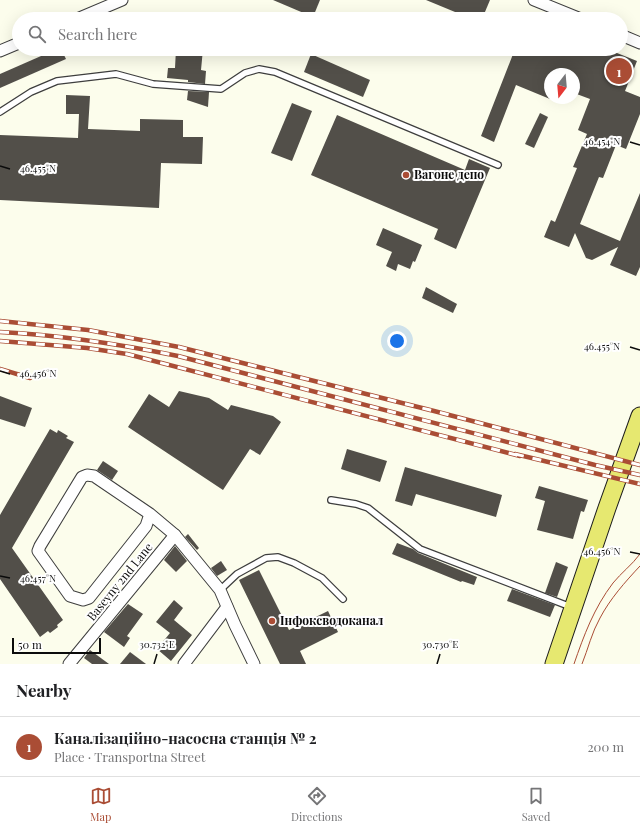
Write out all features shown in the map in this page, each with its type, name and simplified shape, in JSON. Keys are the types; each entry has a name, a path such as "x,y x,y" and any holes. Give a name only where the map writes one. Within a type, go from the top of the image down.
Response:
{"main road":[{"path":"554,664 640,416"}],"street":[{"path":"94,12 122,0"},
{"path":"534,0 564,12"},
{"path":"628,38 640,43"},
{"path":"0,51 12,46"},
{"path":"150,514 146,526 89,598 82,600 70,596 38,551 82,477 87,475 94,476 150,514 175,535 220,590 254,664"},
{"name":"Baseyny 2nd Lane","path":"69,664 175,535"},
{"path":"184,664 227,607"}],"lane":[{"path":"0,112 31,92 57,81 116,74 152,84 221,89 245,73 259,69 275,72 498,165"},
{"path":"331,500 356,504 368,508 420,549 573,607"},
{"path":"220,590 237,574 266,558 278,557 294,563 322,578 343,599"}],"building":[{"path":"273,0 320,0 315,12 301,12"},
{"path":"426,0 490,0 485,12 455,12"},
{"path":"41,56 64,56 66,59 0,88 0,74"},
{"path":"176,56 202,56 201,70 206,71 205,84 188,82 188,80 167,78 168,68 175,68"},
{"path":"310,56 316,56 370,80 363,97 304,72"},
{"path":"512,56 624,56 637,61 625,91 640,97 640,114 626,149 616,145 603,178 599,177 580,224 620,241 640,193 640,267 636,276 610,265 618,247 592,260 586,258 575,233 569,247 544,237 551,220 555,222 577,168 573,167 587,134 578,130 590,99 580,95 580,68 544,68 544,97 516,85 494,142 481,136"},
{"path":"188,91 209,92 208,107 187,100"},
{"path":"66,95 90,96 88,129 140,131 140,119 183,120 183,137 203,137 202,164 161,163 159,208 0,200 0,135 78,138 79,114 66,114"},
{"path":"292,103 312,111 292,161 271,153"},
{"path":"540,113 548,117 534,148 525,144"},
{"path":"337,115 465,170 469,159 490,168 456,249 434,239 438,229 311,175"},
{"path":"383,228 422,245 415,262 413,261 410,269 398,264 396,271 386,266 392,252 376,245"},
{"path":"426,287 457,304 453,313 422,298"},
{"path":"179,391 209,398 228,410 231,405 273,416 281,422 260,455 250,449 223,490 128,427 149,394 169,407"},
{"path":"0,396 32,408 25,427 0,419"},
{"path":"50,429 57,433 58,430 68,436 66,438 74,442 12,548 63,620 57,625 58,627 50,633 48,631 40,637 0,579 0,515"},
{"path":"347,449 387,461 380,482 341,469"},
{"path":"103,461 118,471 112,480 97,470"},
{"path":"405,467 502,495 496,517 416,494 412,506 395,501"},
{"path":"539,486 588,500 584,512 581,511 573,539 537,530 545,501 535,498"},
{"path":"188,534 199,548 197,550 185,537"},
{"path":"397,543 477,577 474,585 461,582 392,554"},
{"path":"175,546 187,561 176,572 164,560"},
{"path":"221,561 227,570 217,576 211,568"},
{"path":"556,562 568,567 557,597 545,593"},
{"name":"Інфоксводоканал","path":"259,570 289,630 328,611 338,632 300,651 306,664 280,664 239,580"},
{"path":"512,589 555,605 550,617 507,601"},
{"path":"174,600 183,608 174,620 192,635 171,661 157,649 170,633 156,622"},
{"path":"128,604 143,614 127,636 130,638 124,647 104,632"},
{"path":"90,650 109,664 92,664 84,658"},
{"path":"130,652 146,664 120,664"}],"tram line":[{"path":"574,664 586,632 600,602 613,583 640,554"},
{"path":"582,664 597,623 608,604 640,566"}],"railway":[{"path":"0,321 88,330 179,347 434,411 640,465"},
{"path":"0,332 45,335 178,356 595,465 640,475"},
{"path":"0,341 87,348 127,354 520,456"},
{"path":"0,369 30,378"},
{"path":"515,454 640,484"}],"place":[{"name":"Каналізаційно-насосна станція № 2","path":"619,71"},
{"name":"Вагоне депо","path":"406,175"},
{"name":"Інфоксводоканал","path":"272,621"}]}
